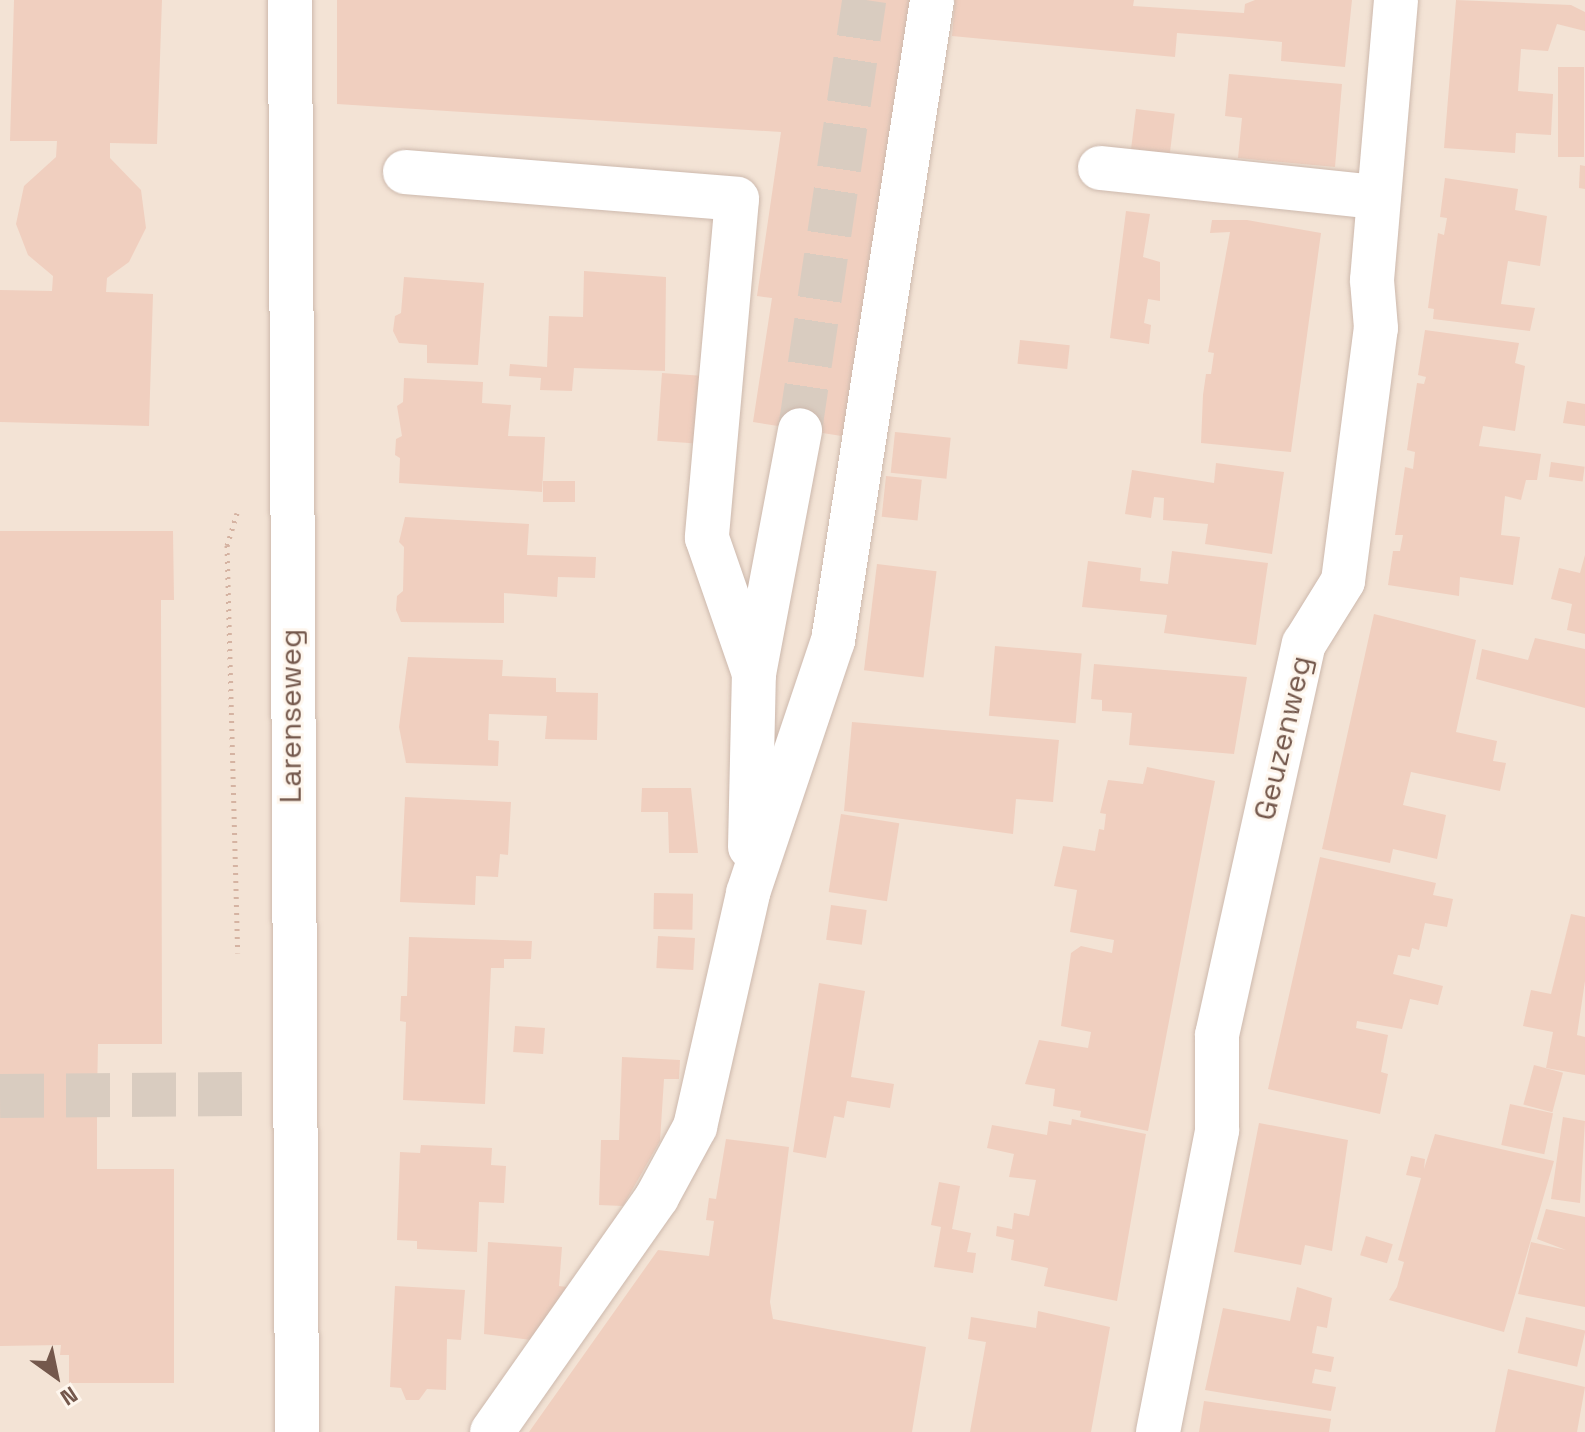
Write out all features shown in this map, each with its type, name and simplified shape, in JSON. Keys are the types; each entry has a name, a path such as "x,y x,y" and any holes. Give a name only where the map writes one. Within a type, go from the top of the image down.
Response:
{"street":[{"name":"Larenseweg","path":"290,0 297,1432"},
{"path":"492,1432 657,1197 695,1127 748,893 833,641 932,0"},
{"name":"Geuzenweg","path":"1158,1432 1217,1130 1220,1020 1304,644 1343,581 1376,328 1372,280 1396,0"},
{"path":"1100,168 1378,197"},
{"path":"405,172 737,199 707,538 754,674"},
{"path":"748,893 754,674 800,430"}],"shaded area":[{"path":"0,0 1585,0 1585,1432 0,1432"}],"building":[{"path":"14,0 162,0 157,144 110,143 110,158 141,190 146,228 129,262 107,278 106,292 153,294 149,426 0,422 0,290 52,291 53,276 28,255 16,224 24,186 56,157 57,141 10,141"},
{"path":"337,0 915,0 848,437 753,422 772,298 757,296 781,132 337,104"},
{"path":"955,0 1134,0 1133,6 1244,13 1245,4 1255,0 1352,0 1345,67 1281,61 1282,42 1229,37 1177,33 1175,57 952,36"},
{"path":"1456,0 1571,5 1585,12 1585,31 1557,24 1548,51 1521,49 1518,91 1553,94 1551,135 1516,133 1515,153 1444,148"},
{"path":"1558,67 1584,67 1584,157 1558,157"},
{"path":"1229,74 1342,84 1335,167 1238,158 1242,118 1225,116"},
{"path":"1136,109 1175,114 1170,154 1131,150"},
{"path":"1580,165 1585,166 1585,189 1579,188"},
{"path":"1445,178 1518,189 1515,210 1547,216 1540,266 1508,261 1501,304 1535,308 1530,331 1433,319 1434,309 1428,308 1438,233 1444,235 1447,218 1440,217"},
{"path":"1126,211 1150,214 1143,257 1160,262 1160,301 1148,299 1144,323 1151,325 1149,344 1110,338"},
{"path":"1212,220 1247,220 1321,233 1291,452 1201,443 1206,374 1211,374 1214,353 1208,352 1230,232 1210,233"},
{"path":"584,271 666,277 665,371 574,368 572,391 540,390 541,378 509,376 510,364 547,367 549,316 583,317"},
{"path":"404,277 484,283 478,365 427,363 427,345 399,343 393,331 395,316 401,313"},
{"path":"1425,330 1519,343 1515,363 1525,366 1515,431 1483,426 1479,446 1541,454 1537,480 1526,480 1521,500 1505,496 1501,535 1520,537 1513,585 1460,577 1459,596 1388,585 1393,551 1400,551 1403,535 1395,535 1405,467 1413,469 1415,452 1407,450 1417,383 1424,384 1426,377 1418,375"},
{"path":"1020,340 1070,345 1067,369 1017,364"},
{"path":"662,373 711,376 706,444 657,441"},
{"path":"404,378 483,382 482,403 511,405 508,436 545,437 542,492 399,483 400,458 395,455 396,439 402,436 397,406 403,402"},
{"path":"1567,401 1585,404 1585,426 1563,423"},
{"path":"895,432 951,438 946,479 891,473"},
{"path":"1551,462 1585,467 1583,482 1549,477"},
{"path":"1216,463 1284,472 1272,554 1205,544 1208,524 1163,520 1164,498 1154,497 1151,518 1125,514 1132,470 1214,483"},
{"path":"886,476 922,480 918,521 882,517"},
{"path":"543,481 575,481 575,502 543,502"},
{"path":"405,517 529,524 527,555 596,557 595,578 558,577 557,597 504,593 504,623 401,622 396,610 397,596 403,591 404,547 399,542"},
{"path":"0,531 173,531 174,600 161,600 162,1044 98,1044 97,1169 174,1169 174,1383 69,1383 69,1355 60,1355 61,1345 0,1346"},
{"path":"1172,551 1268,563 1256,645 1164,633 1167,615 1082,607 1088,561 1141,568 1140,581 1168,584"},
{"path":"1585,555 1585,634 1567,630 1572,604 1551,599 1559,568 1580,573"},
{"path":"877,564 937,571 924,678 864,670"},
{"path":"1374,614 1476,640 1456,732 1497,741 1493,761 1506,763 1500,791 1411,772 1403,805 1446,815 1437,859 1393,849 1390,863 1322,849"},
{"path":"1535,638 1585,649 1585,708 1476,679 1482,649 1528,660"},
{"path":"995,646 1082,654 1076,723 989,716"},
{"path":"408,657 503,660 502,676 556,678 556,692 598,693 597,740 545,739 547,716 489,714 488,740 499,741 498,766 406,763 399,727"},
{"path":"1094,664 1247,677 1234,754 1129,745 1132,713 1102,711 1102,700 1091,699"},
{"path":"852,722 1059,740 1053,802 1016,799 1013,834 844,811"},
{"path":"1147,767 1215,781 1148,1131 1080,1117 1081,1111 1053,1106 1055,1089 1025,1084 1039,1040 1088,1048 1091,1032 1061,1026 1071,953 1081,946 1112,953 1114,940 1070,932 1077,890 1054,886 1063,846 1095,851 1099,829 1104,830 1106,814 1100,813 1108,780 1143,784"},
{"path":"642,788 691,788 698,853 669,853 668,812 641,812"},
{"path":"405,797 511,802 508,855 500,854 498,877 476,876 475,905 400,902"},
{"path":"841,814 899,823 887,901 829,892"},
{"path":"1320,857 1436,883 1433,895 1453,899 1447,927 1425,923 1419,950 1412,948 1410,957 1398,955 1393,974 1443,986 1438,1005 1410,999 1402,1029 1357,1021 1356,1028 1388,1035 1381,1072 1388,1074 1380,1114 1268,1089"},
{"path":"654,893 693,894 692,930 653,929"},
{"path":"831,905 867,910 862,945 826,940"},
{"path":"1571,914 1585,917 1585,981 1577,1035 1585,1037 1585,1075 1546,1068 1553,1032 1523,1026 1531,990 1551,994"},
{"path":"658,936 695,938 693,970 656,968"},
{"path":"409,937 532,941 531,959 504,959 504,968 491,968 485,1104 403,1100 406,1022 400,1021 401,996 407,996"},
{"path":"819,983 865,991 851,1077 894,1084 890,1108 847,1101 844,1118 834,1116 826,1158 793,1152"},
{"path":"515,1026 545,1028 543,1054 513,1052"},
{"path":"622,1057 680,1060 679,1079 664,1079 660,1141 623,1206 599,1205 601,1140 619,1140"},
{"path":"1534,1065 1563,1073 1552,1112 1523,1105"},
{"path":"1510,1104 1553,1113 1544,1154 1501,1145"},
{"path":"1563,1117 1585,1121 1580,1203 1551,1199"},
{"path":"1072,1119 1146,1134 1117,1301 1044,1286 1048,1268 1011,1260 1014,1240 996,1236 997,1226 1012,1229 1014,1213 1029,1216 1036,1180 1009,1177 1014,1154 987,1148 992,1125 1047,1135 1049,1121 1071,1125"},
{"path":"1259,1123 1348,1140 1332,1251 1305,1245 1301,1265 1234,1252"},
{"path":"1435,1134 1554,1161 1504,1332 1389,1300 1397,1287 1404,1262 1398,1260 1421,1178 1406,1175 1411,1156 1425,1159 1424,1169"},
{"path":"726,1139 789,1147 770,1302 773,1319 926,1347 912,1432 529,1432 658,1250 709,1256 714,1221 706,1220 709,1198 716,1199"},
{"path":"421,1145 492,1148 491,1165 506,1166 504,1203 479,1202 477,1252 417,1249 417,1241 397,1240 400,1152 420,1153"},
{"path":"939,1182 960,1186 952,1229 971,1233 967,1252 976,1253 973,1273 934,1267 941,1227 931,1225"},
{"path":"1546,1209 1585,1217 1585,1307 1518,1294 1531,1242 1566,1250 1537,1239"},
{"path":"1366,1236 1393,1244 1387,1263 1360,1255"},
{"path":"488,1242 562,1247 559,1286 567,1287 531,1340 484,1334"},
{"path":"395,1286 465,1290 461,1340 447,1339 446,1390 427,1389 419,1400 406,1400 401,1388 390,1387"},
{"path":"1297,1287 1332,1298 1327,1328 1317,1326 1312,1353 1334,1357 1331,1372 1315,1369 1312,1383 1336,1387 1331,1411 1205,1390 1223,1308 1290,1321"},
{"path":"1038,1311 1110,1327 1091,1432 970,1432 986,1342 968,1339 971,1317 1036,1328"},
{"path":"1526,1317 1585,1331 1577,1367 1518,1353"},
{"path":"1508,1369 1585,1387 1577,1432 1495,1432"},
{"path":"1204,1401 1331,1419 1329,1432 1199,1432"}],"tunnel":[{"path":"800,430 864,0"},
{"path":"0,1096 242,1094"}]}
